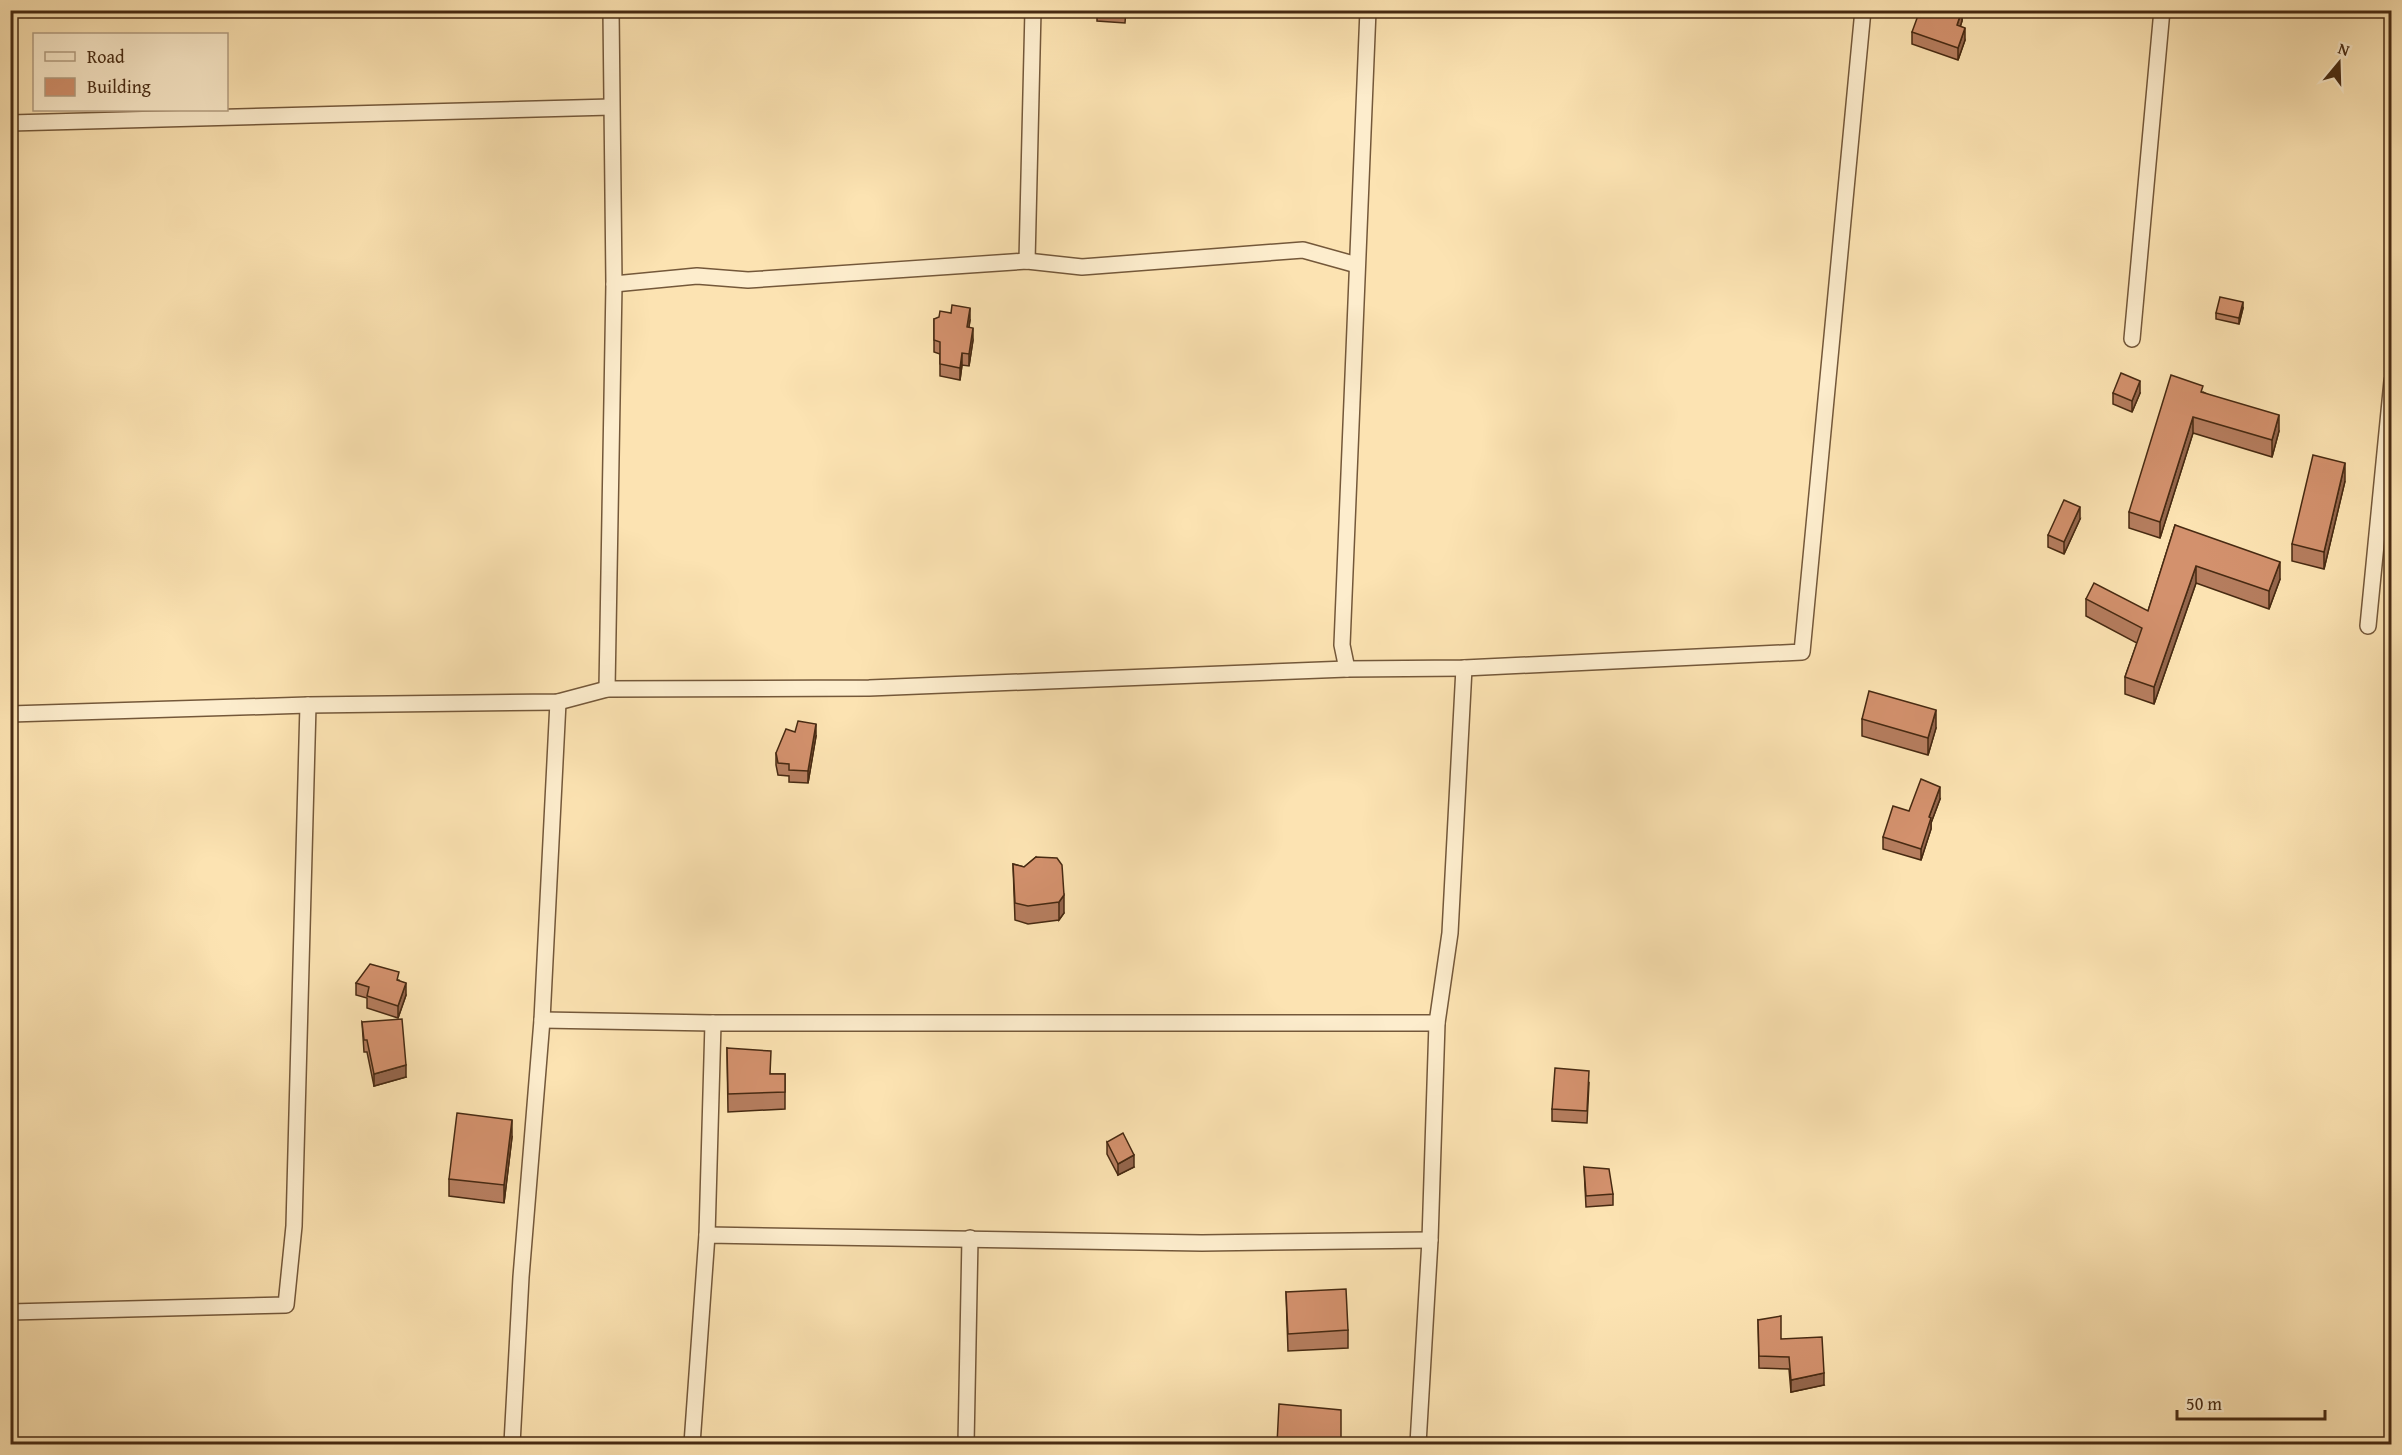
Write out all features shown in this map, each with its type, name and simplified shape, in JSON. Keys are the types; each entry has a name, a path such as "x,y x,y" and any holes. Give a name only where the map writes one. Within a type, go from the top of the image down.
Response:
{"street":[{"path":"607,689 614,284 611,10"},
{"path":"1028,261 1034,10"},
{"path":"1347,669 1342,645 1368,10"},
{"path":"10,714 308,705 558,702 607,689 869,688 1347,669 1464,668 1802,652 1863,10"},
{"path":"2132,339 2162,10"},
{"path":"10,123 611,107"},
{"path":"614,284 697,276 748,280 1028,261 1082,267 1303,250 1357,265"},
{"path":"2368,626 2391,381"},
{"path":"1418,1444 1430,1240 1437,1023 1450,933 1464,668"},
{"path":"512,1444 521,1277 542,1020 558,702"},
{"path":"10,1312 286,1305 294,1226 308,705"},
{"path":"542,1020 713,1023 1437,1023"},
{"path":"692,1444 707,1235 713,1023"},
{"path":"707,1235 1202,1243 1430,1240"},
{"path":"966,1444 970,1238"}],"building":[{"path":"1920,10 1962,10 1957,25 1965,28 1958,48 1912,32"},
{"path":"2220,297 2243,302 2239,318 2216,313"},
{"path":"952,305 970,308 967,327 973,328 969,354 962,353 960,368 940,364 940,342 934,340 934,319 939,317 940,311 951,313"},
{"path":"2121,373 2140,381 2132,401 2113,393"},
{"path":"2171,375 2203,386 2201,392 2279,415 2272,440 2193,417 2160,522 2129,512"},
{"path":"2313,455 2345,463 2324,552 2292,544"},
{"path":"2064,500 2080,507 2064,542 2048,535"},
{"path":"2175,525 2280,562 2269,591 2196,566 2154,687 2125,677 2142,628 2086,599 2094,583 2148,611"},
{"path":"1869,691 1936,710 1928,738 1862,719"},
{"path":"798,721 816,724 808,771 789,770 789,764 778,763 776,753 786,729 795,732"},
{"path":"1921,779 1940,787 1921,849 1883,837 1893,806 1909,811"},
{"path":"1036,857 1057,858 1062,865 1064,895 1059,902 1028,906 1015,903 1013,864 1024,867"},
{"path":"370,964 399,972 397,980 406,983 398,1006 367,996 369,987 356,983"},
{"path":"402,1019 406,1065 374,1074 367,1040 364,1040 362,1022"},
{"path":"727,1048 771,1051 770,1074 785,1074 785,1092 728,1094"},
{"path":"1555,1068 1589,1071 1587,1111 1552,1109"},
{"path":"457,1113 512,1120 504,1185 449,1179"},
{"path":"1123,1133 1134,1155 1118,1164 1107,1142"},
{"path":"1584,1167 1609,1169 1613,1194 1586,1196"},
{"path":"1346,1289 1348,1330 1288,1334 1286,1292"},
{"path":"1781,1316 1781,1339 1822,1337 1824,1373 1791,1380 1789,1357 1759,1356 1758,1320"},
{"path":"1279,1404 1341,1410 1341,1444 1277,1444"}]}
